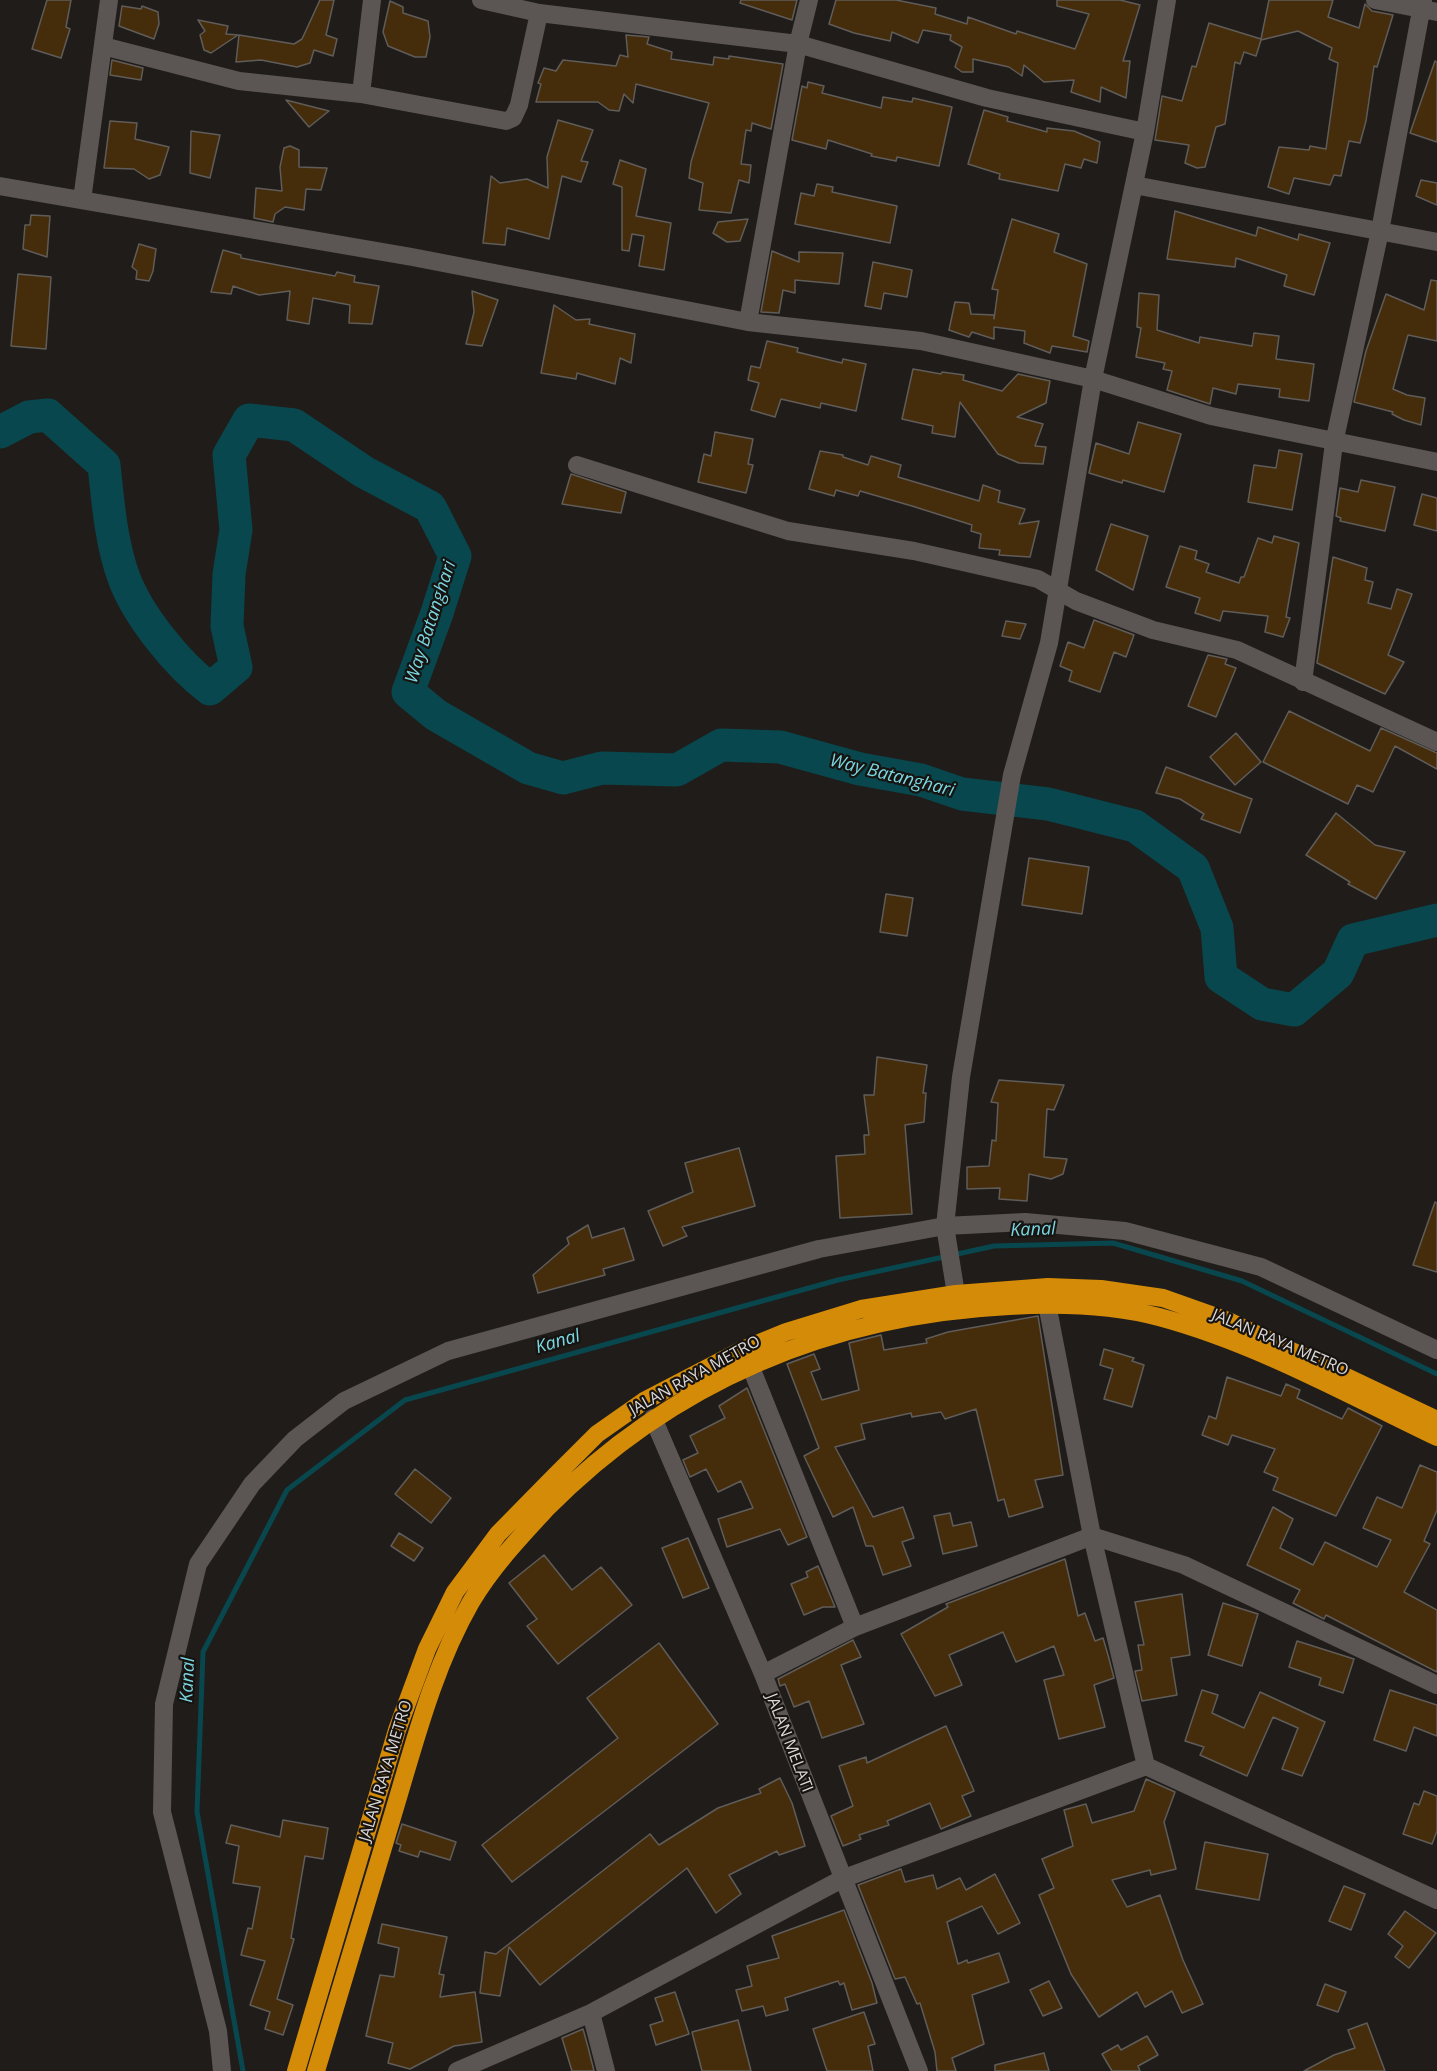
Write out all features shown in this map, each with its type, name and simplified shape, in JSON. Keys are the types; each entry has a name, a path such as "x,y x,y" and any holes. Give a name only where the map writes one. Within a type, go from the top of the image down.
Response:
{"highway":[{"path":"296,2071 397,1730 427,1649 455,1592 498,1534 597,1434 644,1401 742,1350 786,1332 861,1309 956,1294 1048,1287 1101,1289 1162,1298 1228,1321 1399,1410 1437,1420"},
{"name":"JALAN RAYA METRO","path":"316,2071 415,1740 444,1659 471,1601 513,1544 566,1490 611,1449 653,1418 750,1365 793,1346 864,1325 959,1308 1047,1304 1100,1306 1158,1317 1223,1337 1399,1410 1437,1437"}],"street":[{"path":"82,200 109,0"},
{"path":"361,94 372,0"},
{"path":"481,0 539,13 798,44 987,98 1145,132"},
{"path":"748,322 798,44 809,0"},
{"path":"956,1294 946,1234 961,1077 1012,775 1049,643 1093,379 1145,132 1167,0"},
{"path":"1304,682 1334,442 1427,7 1375,0"},
{"path":"103,46 239,81 361,94 498,120 513,118 519,105 539,13"},
{"path":"1134,185 1437,242"},
{"path":"0,186 412,257 748,322 921,341 1093,379 1211,416 1437,462"},
{"path":"577,465 788,531 914,551 1038,579 1059,589 1076,601 1153,630 1237,651 1437,742"},
{"path":"222,2071 218,2031 162,1812 164,1704 198,1564 252,1484 295,1439 344,1401 448,1351 819,1249 1025,1222 1125,1231 1261,1267 1437,1350"},
{"path":"1047,1304 1092,1536 1146,1766"},
{"path":"750,1365 855,1626"},
{"name":"JALAN MELATI","path":"653,1418 763,1674 842,1879 920,2071"},
{"path":"763,1674 855,1626 1092,1536 1184,1565 1437,1685"},
{"path":"457,2071 491,2064 842,1879 1146,1766 1437,1900"},
{"path":"591,2013 606,2071"}],"building":[{"path":"47,0 71,0 66,27 70,29 61,58 32,49"},
{"path":"320,0 334,0 326,35 337,39 333,56 314,50 310,63 297,67 261,60 236,62 239,35 294,44 302,39"},
{"path":"741,0 797,0 792,20 740,3"},
{"path":"836,0 896,0 936,8 935,14 967,24 968,17 1016,34 1017,31 1075,49 1089,14 1057,6 1057,0 1120,0 1140,5 1123,61 1130,61 1126,98 1101,87 1100,102 1071,92 1074,80 1044,82 1024,65 1022,76 1009,67 973,59 973,72 962,72 955,67 962,47 950,40 951,35 923,30 918,43 892,32 890,41 854,33 829,24"},
{"path":"1269,0 1333,0 1328,17 1359,28 1365,4 1372,11 1393,15 1377,67 1374,66 1366,121 1360,143 1349,141 1341,176 1334,175 1330,185 1294,178 1289,194 1268,187 1279,147 1309,150 1310,146 1326,149 1338,63 1329,59 1332,48 1298,31 1261,40 1256,56 1244,52 1240,64 1235,62 1225,124 1216,127 1205,167 1197,168 1185,163 1189,145 1155,140 1162,96 1182,101 1192,66 1196,67 1209,23 1261,39"},
{"path":"390,1 403,7 403,13 428,21 430,37 426,57 415,57 388,46 383,32"},
{"path":"122,6 141,9 142,6 158,12 159,24 154,39 119,26"},
{"path":"198,20 228,26 226,34 238,35 211,53 204,50 200,35 205,31"},
{"path":"626,35 649,37 647,44 672,52 671,59 713,65 714,57 729,59 729,56 783,64 771,129 752,123 751,131 746,130 741,164 751,165 749,183 739,180 731,213 699,210 703,183 689,178 691,162 709,103 636,84 633,103 624,94 619,111 609,110 598,102 536,102 541,84 538,83 544,68 556,71 563,60 616,66 620,55 628,57"},
{"path":"112,60 143,68 141,80 110,75"},
{"path":"1435,61 1437,62 1437,142 1410,133"},
{"path":"808,82 824,86 822,93 881,108 883,97 912,102 913,98 952,107 939,166 897,157 896,161 871,156 872,154 828,140 826,149 792,140 802,86 807,88"},
{"path":"286,100 329,111 309,127"},
{"path":"984,110 1008,117 1007,121 1047,132 1047,128 1074,131 1100,142 1097,163 1084,159 1081,168 1065,164 1058,191 999,179 1000,174 968,164"},
{"path":"558,120 593,130 581,161 588,162 581,182 562,176 549,239 507,228 505,245 483,243 491,176 500,183 527,179 548,188 547,157"},
{"path":"110,121 137,123 135,139 169,147 160,175 149,179 134,169 104,168"},
{"path":"191,131 220,135 210,178 190,173"},
{"path":"290,146 299,150 299,167 327,168 321,190 306,189 304,210 285,207 275,214 273,222 254,218 256,188 282,191 280,167 284,148"},
{"path":"620,160 646,169 636,216 671,223 664,270 639,266 644,236 632,234 629,251 622,250 622,187 613,184"},
{"path":"1421,180 1437,183 1437,205 1416,196"},
{"path":"817,184 833,187 832,192 897,206 890,243 795,224 801,193 814,196"},
{"path":"1175,211 1256,236 1258,227 1298,240 1299,234 1330,243 1314,295 1284,286 1287,275 1236,258 1235,267 1167,259"},
{"path":"31,215 50,216 47,257 23,249 25,225 30,225"},
{"path":"748,219 740,241 727,242 713,233 718,222"},
{"path":"1012,219 1059,234 1054,252 1087,264 1073,336 1089,341 1087,352 1052,346 1050,353 1024,343 1025,331 994,327 994,339 972,332 969,337 949,330 955,302 969,303 971,314 994,315 994,319 998,290 992,289"},
{"path":"139,244 156,249 149,281 136,279 137,271 132,267"},
{"path":"223,250 241,255 241,258 335,276 337,272 355,276 354,282 379,286 372,324 349,323 350,305 313,298 309,324 287,320 290,291 259,295 233,286 231,294 211,292"},
{"path":"772,251 799,262 799,252 843,253 839,284 795,280 795,293 783,290 779,313 761,312"},
{"path":"873,262 912,270 907,297 884,293 881,309 865,306"},
{"path":"18,274 51,277 46,349 11,346"},
{"path":"1431,280 1437,281 1437,341 1408,335 1393,389 1407,395 1425,398 1421,425 1404,420 1392,414 1393,412 1354,402 1366,351 1386,294 1424,310"},
{"path":"472,291 498,300 482,346 466,344 474,312"},
{"path":"1139,293 1159,295 1157,330 1199,343 1200,337 1252,346 1254,333 1279,336 1276,359 1314,364 1309,401 1279,397 1280,389 1238,384 1236,394 1213,388 1210,404 1167,390 1172,371 1163,369 1165,363 1136,357 1141,328 1137,327"},
{"path":"554,305 576,320 590,319 589,324 635,334 631,363 620,358 615,384 577,373 576,379 541,373"},
{"path":"767,341 798,348 797,352 842,363 843,359 866,364 856,411 821,403 820,408 781,399 775,417 751,410 759,383 748,380 751,366 760,368"},
{"path":"913,369 964,375 963,380 1002,391 1018,374 1050,381 1046,403 1017,417 1043,424 1035,446 1046,447 1043,464 1019,463 998,454 960,402 955,437 932,433 933,426 902,419"},
{"path":"1138,422 1181,434 1164,492 1089,473 1096,443 1129,454"},
{"path":"715,432 753,439 748,464 753,465 746,493 698,482 704,454 711,456"},
{"path":"1279,450 1302,454 1292,510 1248,502 1254,465 1276,468"},
{"path":"820,451 843,455 843,457 868,465 871,456 901,465 898,477 979,501 983,485 1000,491 998,502 1025,509 1019,524 1039,521 1030,557 999,555 1000,550 979,548 981,534 971,531 972,525 912,506 860,491 858,496 836,490 834,496 809,489"},
{"path":"571,474 626,492 621,513 562,504"},
{"path":"1361,480 1395,487 1385,531 1340,521 1341,518 1336,516 1340,488 1358,492"},
{"path":"1422,494 1437,498 1437,531 1414,525"},
{"path":"1111,524 1148,536 1133,590 1096,570"},
{"path":"1274,536 1299,543 1286,617 1290,618 1283,637 1265,632 1268,616 1223,611 1220,621 1195,613 1200,598 1166,587 1180,546 1197,551 1195,559 1209,564 1206,572 1239,583 1241,577 1244,577 1258,538 1272,543"},
{"path":"1333,557 1367,568 1365,580 1373,582 1368,603 1391,609 1397,589 1412,594 1388,655 1404,662 1385,694 1317,663"},
{"path":"1094,620 1134,635 1126,657 1114,652 1100,692 1069,681 1072,671 1060,666 1068,642 1084,648"},
{"path":"1006,621 1026,624 1020,639 1002,636"},
{"path":"1208,655 1227,659 1225,664 1236,668 1216,717 1188,706"},
{"path":"1289,711 1370,751 1381,728 1437,753 1437,769 1395,746 1373,792 1357,785 1348,804 1263,762"},
{"path":"1236,733 1261,762 1235,785 1210,757"},
{"path":"1166,767 1252,799 1240,833 1201,819 1204,814 1180,799 1156,793"},
{"path":"1336,813 1375,845 1405,852 1376,899 1348,884 1350,882 1306,855"},
{"path":"1029,858 1089,867 1082,914 1022,905"},
{"path":"886,894 913,898 907,936 880,932"},
{"path":"877,1057 927,1065 923,1093 926,1093 924,1122 905,1125 912,1214 840,1218 836,1156 865,1154 864,1135 869,1135 864,1095 874,1095"},
{"path":"999,1080 1064,1085 1054,1110 1047,1109 1044,1157 1067,1159 1063,1174 1051,1179 1029,1174 1027,1201 999,1199 1000,1188 967,1189 967,1167 989,1166 992,1140 996,1141 998,1103 991,1102"},
{"path":"739,1148 755,1206 682,1227 687,1236 663,1246 648,1211 693,1192 685,1163"},
{"path":"1435,1202 1437,1203 1437,1272 1413,1265"},
{"path":"588,1225 592,1238 624,1228 634,1260 603,1269 605,1275 538,1293 533,1275 569,1244 567,1238"},
{"path":"1038,1316 1063,1475 1035,1480 1043,1507 1009,1517 1004,1499 998,1501 976,1409 945,1419 941,1412 912,1417 911,1413 861,1424 865,1439 835,1447 873,1517 903,1507 914,1538 902,1542 911,1566 883,1575 873,1546 866,1546 853,1507 833,1517 804,1456 819,1448 787,1364 814,1354 820,1369 811,1372 822,1400 859,1390 849,1343 881,1335 884,1350 927,1343 926,1339 948,1332"},
{"path":"1104,1349 1134,1358 1132,1361 1144,1365 1132,1407 1104,1399 1113,1369 1100,1365"},
{"path":"1227,1377 1281,1396 1286,1384 1300,1390 1297,1398 1342,1419 1348,1408 1382,1426 1336,1516 1273,1490 1278,1478 1264,1472 1275,1449 1232,1435 1228,1445 1202,1435 1209,1416 1216,1419"},
{"path":"747,1388 807,1537 788,1545 780,1529 727,1547 718,1519 753,1508 741,1481 718,1492 706,1469 690,1477 683,1460 698,1453 690,1436 725,1418 719,1406"},
{"path":"1420,1465 1437,1472 1437,1510 1424,1541 1430,1544 1404,1592 1437,1610 1437,1672 1326,1615 1324,1619 1293,1603 1300,1590 1247,1565 1273,1507 1293,1519 1280,1548 1313,1565 1325,1542 1377,1567 1391,1540 1363,1528 1377,1497 1402,1508"},
{"path":"415,1469 451,1498 431,1523 395,1494"},
{"path":"950,1513 953,1526 971,1522 977,1546 943,1554 934,1516"},
{"path":"399,1533 423,1548 414,1561 391,1546"},
{"path":"688,1538 709,1588 683,1598 662,1548"},
{"path":"544,1555 572,1590 601,1567 632,1605 558,1664 527,1626 537,1619 509,1583"},
{"path":"1065,1559 1078,1616 1085,1613 1095,1641 1103,1638 1114,1678 1094,1685 1105,1727 1059,1739 1044,1680 1064,1675 1054,1646 1016,1662 1003,1632 949,1655 962,1685 935,1696 901,1634 948,1607 946,1604"},
{"path":"818,1566 835,1607 823,1607 804,1615 791,1584 808,1577 806,1572"},
{"path":"1182,1594 1190,1655 1171,1658 1177,1695 1142,1701 1135,1671 1142,1670 1138,1645 1144,1645 1135,1602"},
{"path":"1223,1603 1258,1614 1242,1666 1208,1655"},
{"path":"853,1640 861,1657 841,1665 864,1724 822,1738 809,1701 794,1707 785,1684 780,1686 778,1679"},
{"path":"1297,1641 1354,1659 1343,1693 1319,1685 1321,1678 1289,1667"},
{"path":"659,1643 718,1724 512,1882 482,1845 618,1738 587,1698"},
{"path":"1202,1690 1218,1695 1212,1713 1244,1728 1260,1692 1325,1722 1302,1776 1282,1769 1298,1728 1273,1717 1247,1776 1200,1755 1204,1747 1185,1741"},
{"path":"1390,1690 1437,1705 1437,1736 1414,1727 1406,1751 1374,1740"},
{"path":"946,1726 974,1791 962,1796 971,1816 941,1829 930,1803 887,1821 889,1825 859,1835 861,1839 843,1846 831,1816 853,1806 839,1766 866,1757 867,1763"},
{"path":"780,1778 792,1803 805,1846 779,1855 777,1851 729,1875 741,1894 716,1913 687,1868 540,1985 509,1947 500,1996 480,1993 485,1952 496,1954 650,1834 659,1845 718,1808 761,1793 759,1789"},
{"path":"1146,1779 1175,1792 1164,1822 1176,1869 1151,1875 1150,1870 1112,1880 1127,1907 1160,1895 1183,1960 1203,2004 1182,2013 1172,1991 1145,2007 1137,1992 1099,2017 1071,1974 1039,1895 1054,1888 1042,1859 1073,1846 1064,1810 1086,1804 1092,1823 1134,1811"},
{"path":"1424,1791 1437,1796 1437,1831 1432,1844 1403,1834 1414,1803 1419,1805"},
{"path":"283,1820 328,1828 323,1859 305,1856 291,1938 294,1939 277,1999 293,2005 283,2035 265,2029 270,2012 250,2005 265,1961 241,1955 248,1928 252,1929 260,1887 233,1883 239,1846 226,1843 231,1825 280,1837"},
{"path":"402,1824 456,1842 450,1860 420,1851 418,1857 399,1851 401,1845 396,1843"},
{"path":"1205,1842 1268,1854 1259,1900 1196,1889"},
{"path":"901,1869 905,1882 933,1875 937,1889 960,1878 966,1890 995,1874 1020,1923 998,1934 982,1906 947,1922 958,1964 999,1953 1009,1982 972,1995 984,2044 952,2058 956,2071 937,2071 935,2052 920,2003 917,2004 905,1977 895,1979 858,1885"},
{"path":"1344,1886 1365,1894 1351,1930 1329,1921"},
{"path":"844,1910 872,1983 877,2003 852,2010 844,1983 840,1985 838,1981 785,1998 788,2010 766,2016 763,2006 742,2011 736,1990 752,1986 747,1966 779,1958 772,1936"},
{"path":"1405,1911 1436,1933 1409,1968 1395,1957 1403,1946 1388,1934"},
{"path":"382,1924 447,1937 439,1974 444,1975 440,1997 475,1992 482,2042 454,2046 410,2069 388,2063 393,2043 366,2036 380,1975 394,1977 399,1948 378,1943"},
{"path":"1049,1981 1062,2008 1043,2016 1030,1990"},
{"path":"1325,1984 1346,1992 1338,2012 1317,2005"},
{"path":"675,1992 689,2034 656,2045 650,2025 663,2021 655,1998"},
{"path":"864,2012 875,2044 868,2046 873,2071 827,2071 813,2029"},
{"path":"738,2020 751,2071 702,2071 692,2032"},
{"path":"1367,2023 1385,2071 1304,2071 1334,2055 1355,2048 1348,2030"},
{"path":"583,2029 594,2071 572,2071 562,2038"},
{"path":"1147,2036 1158,2055 1138,2066 1140,2071 1112,2071 1102,2054 1118,2045 1121,2050"},
{"path":"1044,2053 1049,2071 995,2071 995,2065"}],"waterway":[{"name":"Way Batanghari","path":"0,432 29,417 48,415 104,465 113,537 130,593 160,639 185,667 210,689 236,667 227,626 229,574 236,530 229,455 249,420 294,425 364,472 430,507 455,556 408,692 436,715 528,768 563,778 602,768 677,770 721,745 780,747 860,769 921,780 962,794 1048,804 1135,826 1193,868 1217,928 1221,977 1262,1004 1294,1010 1338,973 1353,940 1437,920"},
{"name":"Kanal","path":"243,2071 197,1812 203,1652 287,1490 405,1400 838,1280 994,1246 1113,1243 1242,1281 1437,1374"}]}
